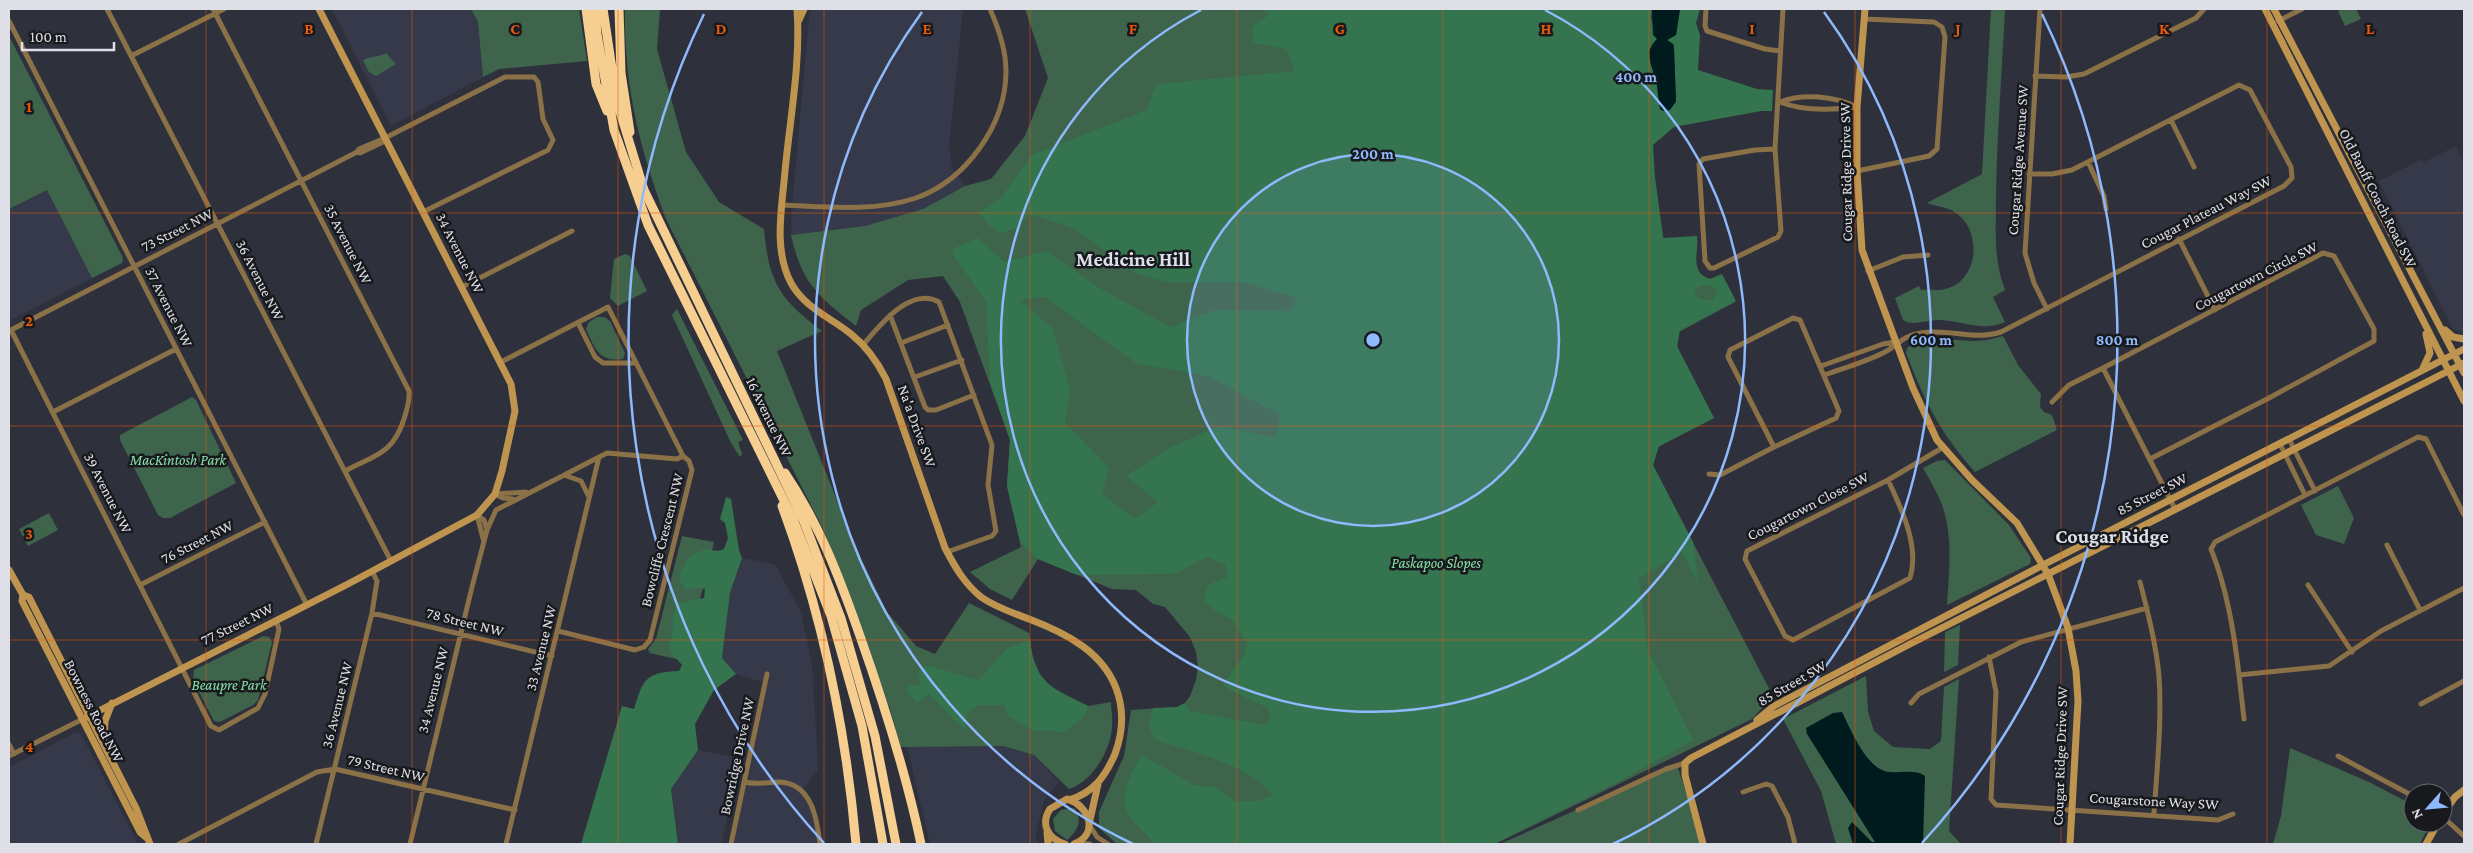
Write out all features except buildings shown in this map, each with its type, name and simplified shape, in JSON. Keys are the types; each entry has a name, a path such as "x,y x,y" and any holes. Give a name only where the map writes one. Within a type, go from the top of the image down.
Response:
{"highway":[{"path":"586,9 596,84 614,130"},
{"name":"16 Avenue NW","path":"595,9 597,34 614,130 648,225 813,545 852,650 881,762 896,844"},
{"name":"16 Avenue NW","path":"603,9 611,73 626,136 644,190 764,449 801,538 841,648 862,726 883,844"},
{"path":"619,9 618,48 629,127 647,188 670,246"},
{"path":"764,449 828,664 844,748 856,844"},
{"path":"764,449 798,491 816,526 846,598 898,752 921,844"}],"street":[{"name":"36 Avenue NW","path":"107,9 391,562"},
{"path":"131,56 215,11 224,9"},
{"name":"34 Avenue NW","path":"319,9 501,362 514,393 515,411 495,494 478,515 484,542"},
{"name":"Na'a Drive SW","path":"797,9 798,23 780,246 785,270 792,285 814,309 863,345 886,378 947,552 956,570 982,598 1080,643 1093,654 1112,679 1120,706 1121,731 1112,760 1098,783 1083,796 1062,801 1050,809 1046,820 1047,832"},
{"name":"Na'a Drive SW","path":"798,23 804,9"},
{"path":"782,205 841,206 892,202 916,198 954,178 976,153 987,136 1000,107 1006,71 999,29 990,9"},
{"path":"1706,9 1704,26 1707,31 1765,49 1780,51"},
{"path":"1775,149 1755,150 1703,160 1699,164 1705,261 1710,268 1714,268 1778,237 1781,230 1775,149 1780,102 1780,51 1783,9"},
{"name":"Cougar Ridge Drive SW","path":"1865,9 1857,107 1857,170 1860,237 1868,271 1919,403 1942,448 2017,523 2048,574 2068,628 2076,671 2078,701 2070,844"},
{"name":"Cougar Ridge Avenue SW","path":"2040,9 2025,253 2034,283 2047,309"},
{"path":"2035,76 2066,77 2084,74 2196,18 2204,9"},
{"name":"Old Banff Coach Road SW","path":"2265,9 2276,22 2462,364 2464,373"},
{"name":"Old Banff Coach Road SW","path":"2274,9 2276,22 2464,401"},
{"path":"2276,22 2302,9"},
{"name":"35 Avenue NW","path":"215,11 409,391 407,410 399,436 393,444 345,471"},
{"path":"1857,170 1929,156 1936,149 1945,36 1942,27 1934,22 1864,19"},
{"name":"37 Avenue NW","path":"9,21 307,605"},
{"name":"73 Street NW","path":"10,330 302,182 357,152 358,149 385,138 505,77 534,77 538,82 544,119 553,140 548,150 423,212"},
{"name":"Cougar Plateau Way SW","path":"1896,342 1929,332 1987,336 2001,332 2284,186 2292,178 2292,172 2250,90 2243,85 2235,86 2088,162 2061,173 2029,174"},
{"path":"1780,102 1792,97 1841,99 1857,107"},
{"path":"1780,102 1791,107 1840,109 1857,107"},
{"path":"2171,120 2194,167"},
{"path":"2088,162 2104,196 2106,209"},
{"path":"462,287 572,231"},
{"path":"2179,240 2215,310"},
{"name":"Cougartown Circle SW","path":"2052,402 2069,384 2327,253 2338,260 2374,329 2376,338 2370,345 2150,459"},
{"path":"1868,271 1903,257 1928,255"},
{"path":"863,345 890,315 909,302 932,299 939,302 992,445 988,485 996,531 992,536 947,552"},
{"name":"Bowcliffe Crescent NW","path":"501,362 608,307 683,456 689,461 692,470 650,640 644,646 635,650 558,631"},
{"path":"2418,308 2430,353 2428,362 2420,371"},
{"path":"890,315 925,407 928,410 936,410 974,395"},
{"path":"1709,474 1720,475 1836,418 1839,411 1825,375 1800,320 1793,318 1730,350 1728,357 1774,448"},
{"path":"578,323 595,357 603,363 635,362"},
{"path":"2439,323 2453,337 2464,339"},
{"path":"901,343 948,325"},
{"name":"39 Avenue NW","path":"10,330 211,726 219,730 258,708 266,694 279,630 276,621"},
{"path":"1821,366 1883,344 1896,342"},
{"path":"1825,375 1885,352 1896,342"},
{"path":"53,412 176,349"},
{"name":"85 Street SW","path":"1750,726 1774,706 2043,564 2464,349"},
{"path":"915,377 962,360"},
{"name":"85 Street SW","path":"1578,810 1666,769 1685,763 1750,726 2462,364"},
{"path":"2103,368 2175,509"},
{"path":"2244,720 2229,610 2211,549 2214,542 2418,437 2426,439 2464,515"},
{"path":"2289,439 2315,491"},
{"path":"2280,444 2305,496"},
{"name":"Cougartown Close SW","path":"1888,480 1903,513 1908,531 1912,570 1910,578 1793,640 1785,636 1746,559 1747,551 1888,480 1942,448"},
{"path":"488,530 496,510 607,453 677,459 683,456"},
{"name":"33 Avenue NW","path":"506,844 590,502 599,457"},
{"path":"562,475 572,476 580,481 588,493 590,502"},
{"path":"495,494 530,492"},
{"path":"495,494 502,498 516,499"},
{"path":"478,515 484,520 488,530"},
{"name":"77 Street NW","path":"11,755 391,562 478,515"},
{"name":"76 Street NW","path":"140,586 264,522"},
{"name":"34 Avenue NW","path":"410,844 488,530"},
{"path":"2387,545 2420,610"},
{"name":"Bowness Road NW","path":"9,570 23,595 29,598 90,715 136,808 149,841"},
{"name":"36 Avenue NW","path":"316,844 372,613 377,581 372,571"},
{"path":"2140,582 2156,649 2160,697 2154,814"},
{"path":"2308,585 2352,652"},
{"path":"2239,675 2320,668 2340,660 2381,631 2464,588"},
{"name":"Bowness Road NW","path":"23,595 22,601 140,832 149,841"},
{"path":"1911,703 1919,694 2026,640 2147,608"},
{"name":"78 Street NW","path":"372,613 552,656"},
{"name":"Cougarstone Way SW","path":"1989,658 1996,692 1991,799 1996,805 2154,814 2218,820 2234,814"},
{"name":"Bowridge Drive NW","path":"730,844 767,674"},
{"path":"2421,704 2464,681"},
{"path":"104,743 105,721 112,703"},
{"path":"9,744 11,755"},
{"path":"2338,756 2403,791"},
{"path":"1685,763 1686,784 1703,844"},
{"name":"79 Street NW","path":"178,844 317,772 335,769 515,810"},
{"path":"744,782 790,784 802,790 817,818 820,844"},
{"name":"Na'a Drive SW","path":"1090,823 1098,783"},
{"path":"1743,792 1766,784 1772,786 1788,817 1795,844"},
{"path":"2453,801 2464,790"},
{"path":"1069,800 1083,808 1097,837 1108,844"},
{"path":"1076,844 1084,838 1090,823"},
{"path":"2453,826 2464,836"},
{"path":"1047,832 1048,844"},
{"path":"1047,832 1055,840 1065,844"},
{"path":"2426,844 2432,833"},
{"path":"1076,844 1090,844"}],"shaded area":[{"path":"332,9 471,9 478,22 483,77 391,126"},
{"path":"810,9 963,9 949,147 952,167 965,186 923,209 865,226 791,235 792,205"},
{"path":"1652,9 1680,9 1676,35 1667,40 1673,44 1674,49 1676,101 1670,110 1663,111 1660,109 1656,80 1650,58 1651,48 1657,39 1653,35"},
{"path":"9,36 123,258 122,263 9,321"},
{"path":"2456,146 2464,162 2464,332 2453,329 2379,181 2422,159 2424,162"},
{"path":"742,558 775,564 801,612 812,665 818,770 802,790 811,802 820,844 731,844 765,683 736,674 722,658 730,593"},
{"path":"1842,712 1855,739 1874,765 1890,772 1912,772 1925,776 1923,844 1853,844 1848,828 1852,822 1872,842 1875,842 1807,734 1806,728 1833,713"},
{"path":"77,732 81,734 138,844 9,844 9,767"},
{"path":"907,746 1003,746 1034,755 1059,782 1044,800 1036,835 1038,844 930,844"},
{"path":"698,750 742,759 721,844 678,844 671,789"}],"green space":[{"path":"471,9 579,9 587,61 499,69 483,77 478,22"},
{"path":"625,9 660,9 657,49 686,152 719,202 764,229 769,264 779,289 796,309 822,331 777,351 857,550 887,612 916,646 935,654 969,603 1029,633 1032,656 1040,675 1052,688 1088,706 1111,702 1112,723 1108,745 1093,772 1078,785 1069,789 1034,755 1003,746 901,747 890,709 823,529 666,219 641,141 630,90 625,37"},
{"name":"Paskapoo Slopes","path":"1025,9 1635,9 1650,148 1664,242 1694,267 1701,277 1713,279 1722,276 1735,302 1679,332 1677,349 1714,418 1658,447 1653,466 1773,696 1752,719 1495,844 1117,844 1099,828 1099,812 1124,756 1131,710 1177,707 1185,703 1190,696 1196,680 1198,667 1196,652 1190,637 1165,607 1153,604 1136,590 1112,589 1038,559 1012,600 990,589 970,572 1021,547 1007,486 1010,440 960,302 943,276 908,280 861,310 856,326 831,306 813,288 800,266 791,235 865,226 923,209 965,186 991,179 1025,136 1048,78"},
{"name":"Paskapoo Slopes","path":"1262,9 1652,9 1651,18 1657,39 1649,50 1663,111 1670,109 1676,102 1674,45 1667,40 1676,35 1680,9 1700,9 1696,23 1700,35 1698,70 1757,89 1773,90 1772,111 1761,111 1674,127 1653,145 1663,238 1697,236 1696,261 1699,272 1710,279 1722,274 1736,301 1680,330 1677,346 1714,418 1659,446 1653,465 1693,542 1699,586 1682,552 1639,579 1648,650 1693,740 1623,779 1493,844 1155,844 1132,820 1125,804 1128,782 1142,755 1194,785 1215,787 1236,802 1258,801 1272,795 1263,784 1235,767 1155,740 1149,726 1153,708 1177,707 1185,703 1189,711 1266,725 1271,716 1268,708 1223,685 1244,654 1247,643 1232,620 1214,610 1204,600 1208,585 1227,577 1225,565 1207,557 1175,574 1077,575 1038,559 1020,541 1007,486 1010,440 990,381 986,302 950,250 978,238 1004,262 1047,251 1098,287 1170,327 1215,310 1290,311 1297,298 1247,283 1167,282 1138,274 1071,227 1029,214 1017,228 1000,233 988,224 979,213 1001,198 1032,155 1147,110 1156,84 1295,71 1286,49 1253,43 1252,27 1270,14","holes":["1706,285 1716,288 1717,292 1713,300 1700,299 1694,293 1700,286","1045,297 1137,364 1208,376 1280,415 1275,438 1219,426 1169,448 1126,476 1158,502 1135,519 1102,494 1109,468 1065,423 1070,389 1053,329 1024,303 1019,303 1024,299"]},
{"path":"1991,9 2005,9 1997,148 1996,231 1997,255 2005,290 1993,297 2005,322 1997,325 1980,326 1940,320 1916,323 1907,322 1903,320 1895,298 1919,286 1921,290 1939,290 1957,284 1965,276 1971,265 1973,241 1963,219 1953,211 1927,203 1982,174"},
{"path":"2356,9 2361,19 2345,26 2338,11"},
{"path":"9,36 123,258 122,263 92,278 47,190 9,209"},
{"path":"386,53 396,64 376,76 369,72 363,60"},
{"path":"625,254 630,256 647,291 618,306 610,298 614,259"},
{"path":"677,309 743,440 738,442 742,454 740,457 731,443 672,315"},
{"path":"597,317 604,317 610,321 625,353 623,359 608,359 598,352 586,329 589,322"},
{"path":"2003,336 2018,365 2041,394 2040,407 2044,412 2052,415 2057,430 1975,472 1934,416 1913,371 1906,353 1907,348 1915,343 1930,339 1976,341"},
{"name":"MacKintosh Park","path":"192,397 196,400 236,483 170,518 163,518 158,515 120,440 120,435"},
{"path":"1945,460 2009,525 2031,558 2030,564 1947,605 1950,552 1947,526 1940,500 1923,468 1937,461"},
{"path":"2338,486 2354,518 2344,544 2316,535 2301,505"},
{"path":"726,497 731,499 742,558 730,593 722,658 736,674 714,690 695,724 698,750 671,789 678,844 581,844 622,706 634,709 643,684 647,680 659,673 679,671 682,665 670,649 674,611 679,603 704,598 705,589 696,587 686,590 680,582 680,577 686,562 694,554 705,550 719,551 724,549 728,538 725,523 720,519"},
{"path":"49,513 58,530 28,546 19,529"},
{"path":"682,536 714,542 685,661 650,653 648,649 656,639"},
{"path":"1960,625 1958,665 1944,672 1945,632"},
{"name":"Beaupre Park","path":"263,636 269,637 272,642 258,700 253,705 220,722 214,721 193,680 194,670"},
{"path":"1030,640 1036,666 1047,683 1088,706 1086,715 1065,732 1032,730 1008,716 1004,705 978,705 967,713 966,731 929,694 917,703 907,692 908,683 914,687 921,684 918,672 926,665 978,680 1008,648"},
{"path":"1866,676 1868,712 1874,731 1893,747 1930,749 1941,741 1944,687 1959,679 1949,831 1960,843 1982,844 1836,844 1821,791 1783,719"},
{"path":"2290,748 2369,782 2403,800 2403,833 2425,833 2420,844 2273,844 2281,816"},
{"path":"1677,765 1703,844 1500,844"},
{"path":"1074,808 1079,821 1074,833 1067,840 1055,831 1053,819 1061,810"}],"district":[{"name":"Medicine Hill","path":"1133,259"},
{"name":"Cougar Ridge","path":"2112,536"}]}
